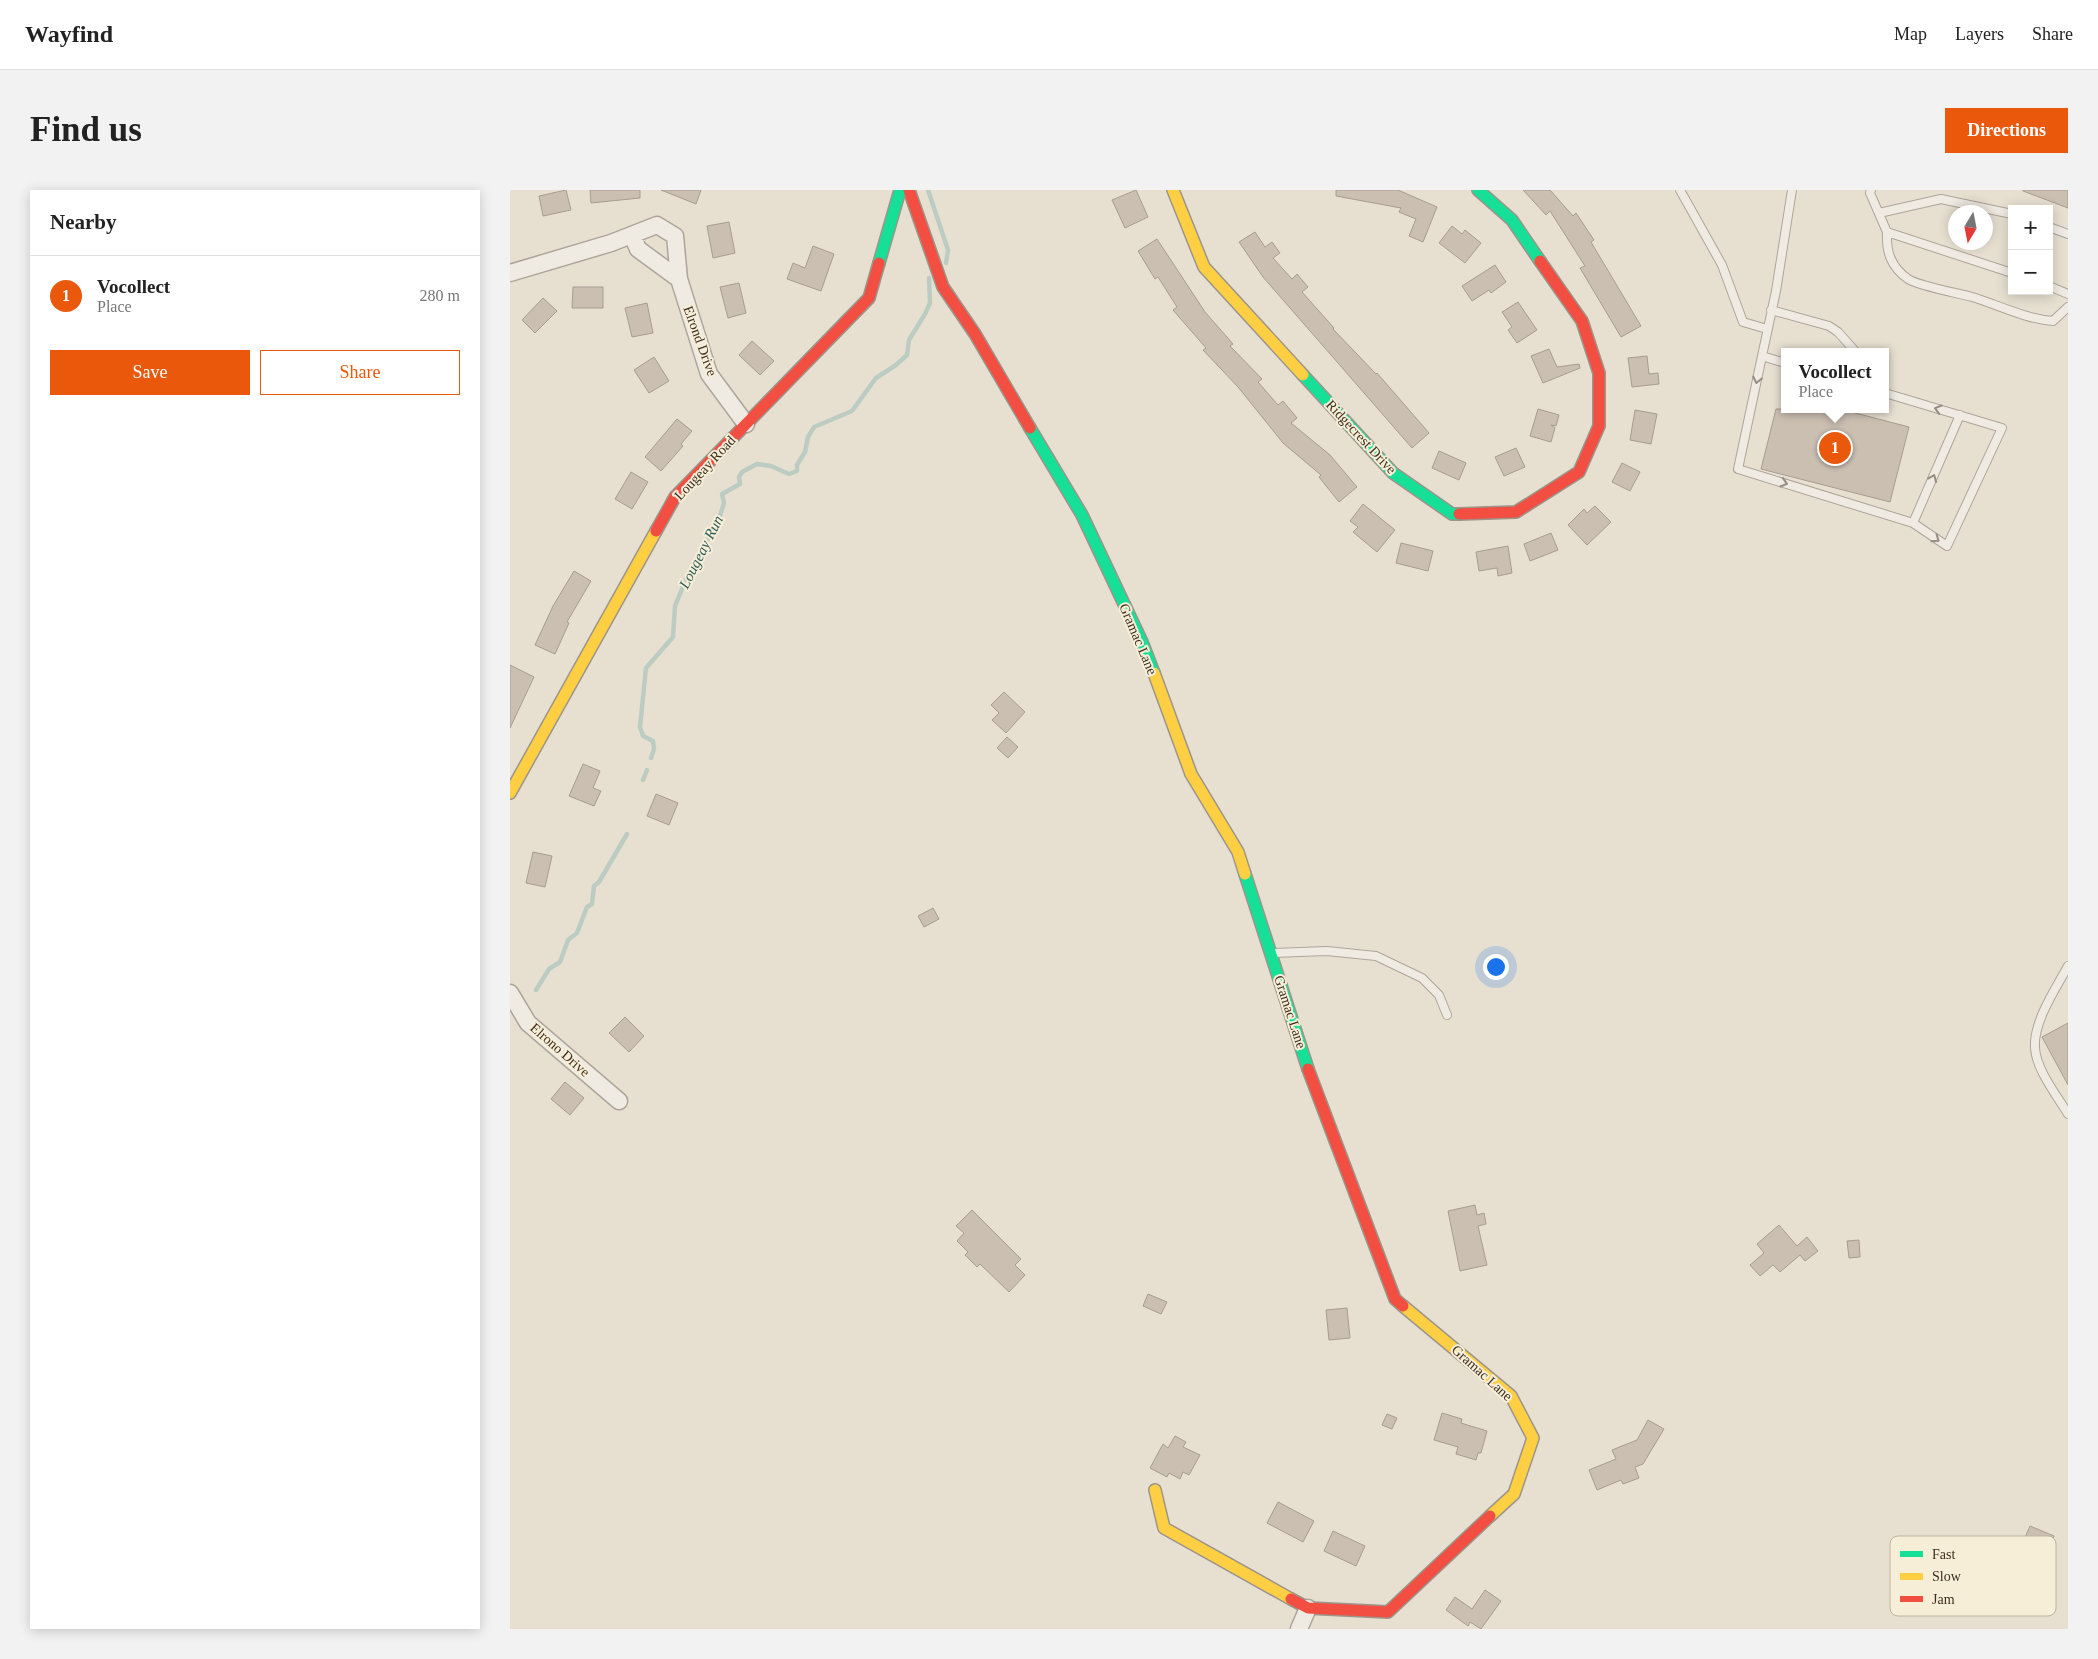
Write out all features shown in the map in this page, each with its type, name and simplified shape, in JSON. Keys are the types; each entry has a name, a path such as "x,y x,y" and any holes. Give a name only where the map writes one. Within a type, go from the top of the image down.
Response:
{"street":[{"name":"Lougeay Road","path":"510,793 675,498 869,298 900,190"},
{"name":"Gramac Lane","path":"909,190 943,287 975,334 1082,514 1142,642 1191,774 1238,852 1306,1062 1395,1299 1511,1396 1533,1438 1514,1494 1388,1612 1308,1608 1164,1528 1155,1490"},
{"name":"Ridgecrest Drive","path":"1173,190 1204,267 1393,472 1452,514 1516,512 1579,472 1598,426 1599,373 1582,321 1512,220 1478,190"},
{"name":"Elrond Drive","path":"510,273 657,226 675,236 679,279 708,374 746,424"},
{"path":"632,235 638,248 679,279"},
{"name":"Elrono Drive","path":"510,993 528,1023 619,1100"},
{"path":"1299,1629 1308,1608"}],"lane":[{"path":"1680,190 1722,265 1743,322 1767,329"},
{"path":"1792,190 1772,310 1738,468 1913,523 1947,546 2002,428 1889,394"},
{"path":"1871,190 1870,193 1887,232 1886,248 1895,267 1910,280 1972,297 2037,320 2053,321 2068,307"},
{"path":"1879,213 1942,199 2008,213"},
{"path":"2053,228 2068,234"},
{"path":"1887,232 2008,272"},
{"path":"2053,288 2068,294"},
{"path":"1772,310 1829,326 1838,332 1852,348"},
{"path":"1762,356 1781,362"},
{"path":"1913,523 1960,415"},
{"path":"1271,954 1327,951 1376,956 1422,978 1439,995 1447,1015"},
{"path":"2067,970 2046,1006 2036,1034 2035,1048 2040,1066 2068,1114"}],"building":[{"path":"566,190 571,210 543,216 539,196"},
{"path":"590,190 640,190 640,198 591,203"},
{"path":"661,190 701,190 696,204"},
{"path":"1136,190 1148,217 1125,228 1112,200"},
{"path":"1336,190 1398,190 1437,207 1423,242 1409,236 1416,219 1399,212 1401,208 1336,196"},
{"path":"1523,190 1550,190 1573,216 1576,213 1594,240 1591,242 1641,326 1621,337 1580,268 1585,266 1550,211 1546,215"},
{"path":"2068,190 2068,208 2023,191"},
{"path":"729,222 735,253 713,258 707,226"},
{"path":"1452,226 1462,234 1465,230 1481,243 1465,263 1439,243"},
{"path":"1255,232 1265,247 1272,242 1280,253 1273,258 1292,279 1297,274 1308,287 1302,292 1333,329 1377,373 1429,433 1412,448 1263,277 1239,242"},
{"path":"1157,239 1205,312 1233,344 1230,346 1262,379 1258,382 1278,405 1283,401 1297,418 1291,423 1330,455 1357,487 1339,502 1319,477 1321,475 1283,443 1238,387 1203,350 1206,348 1173,310 1177,307 1158,277 1155,279 1138,251"},
{"path":"813,246 834,254 821,291 787,279 793,263 805,268"},
{"path":"1495,265 1506,282 1491,293 1489,290 1472,301 1462,286"},
{"path":"739,283 746,313 728,318 720,287"},
{"path":"573,287 603,287 603,308 572,308"},
{"path":"543,298 557,311 535,333 522,320"},
{"path":"1518,302 1537,330 1517,343 1508,330 1512,327 1502,312"},
{"path":"647,303 653,333 632,337 625,308"},
{"path":"752,341 774,361 760,375 739,355"},
{"path":"1549,349 1557,367 1579,364 1580,368 1543,383 1531,356"},
{"path":"1647,356 1649,374 1658,373 1659,384 1632,387 1628,358"},
{"path":"654,357 669,381 649,393 634,370"},
{"path":"1538,409 1559,415 1556,426 1551,425 1555,428 1551,442 1530,436"},
{"path":"1776,409 1781,409 1781,413 1855,413 1909,427 1890,502 1761,469"},
{"path":"1635,410 1657,414 1651,444 1630,440"},
{"path":"677,419 692,431 681,444 683,446 661,471 645,457"},
{"path":"1516,448 1525,467 1504,476 1495,457"},
{"path":"1439,451 1466,463 1459,480 1432,468"},
{"path":"1622,463 1640,472 1630,491 1612,482"},
{"path":"631,472 648,482 632,509 615,499"},
{"path":"1363,504 1395,530 1377,552 1353,532 1358,527 1350,521"},
{"path":"1595,506 1611,522 1587,545 1568,525 1584,509 1587,513"},
{"path":"1551,533 1558,550 1530,561 1524,544"},
{"path":"1401,543 1433,551 1428,571 1396,563"},
{"path":"1508,546 1512,573 1498,576 1497,568 1479,571 1476,552"},
{"path":"574,571 591,581 567,622 569,623 555,654 535,645 553,606"},
{"path":"510,665 534,677 510,728"},
{"path":"1004,692 1025,712 1006,733 992,720 999,713 991,705"},
{"path":"1007,737 1018,747 1008,758 997,748"},
{"path":"583,764 600,771 593,788 601,791 594,806 569,796"},
{"path":"656,794 678,803 669,825 647,816"},
{"path":"533,852 552,856 545,887 526,883"},
{"path":"933,908 939,919 924,927 918,916"},
{"path":"625,1017 644,1036 629,1052 609,1033"},
{"path":"2068,1023 2068,1085 2042,1037"},
{"path":"565,1082 584,1098 570,1115 551,1099"},
{"path":"1475,1205 1477,1215 1484,1213 1486,1224 1478,1226 1487,1265 1460,1271 1448,1211"},
{"path":"972,1210 1021,1259 1015,1265 1025,1275 1009,1292 980,1264 977,1267 965,1255 968,1252 957,1241 964,1233 956,1226"},
{"path":"1779,1225 1797,1246 1807,1237 1818,1251 1805,1261 1800,1255 1780,1272 1773,1265 1760,1276 1750,1265 1764,1253 1757,1244"},
{"path":"1859,1240 1860,1257 1849,1258 1847,1241"},
{"path":"1148,1294 1167,1302 1161,1314 1143,1306"},
{"path":"1347,1308 1350,1338 1329,1340 1326,1310"},
{"path":"1442,1413 1462,1419 1461,1423 1487,1431 1481,1453 1478,1453 1476,1460 1456,1454 1458,1447 1434,1440"},
{"path":"1387,1414 1397,1418 1392,1429 1382,1425"},
{"path":"1648,1420 1664,1429 1643,1464 1635,1467 1639,1478 1623,1484 1621,1480 1597,1490 1589,1470 1616,1459 1612,1450 1637,1440"},
{"path":"1175,1436 1186,1442 1183,1447 1200,1455 1189,1475 1183,1472 1180,1479 1169,1473 1167,1477 1150,1468 1163,1444 1168,1448"},
{"path":"1278,1502 1314,1521 1303,1542 1267,1523"},
{"path":"2030,1526 2054,1536 2026,1536"},
{"path":"1333,1531 1365,1546 1356,1566 1324,1551"},
{"path":"1485,1590 1501,1601 1481,1629 1470,1622 1468,1626 1446,1610 1455,1597 1472,1609"}],"waterway":[{"name":"Lougeay Run","path":"928,190 948,250 946,263"},
{"name":"Lougeay Run","path":"651,758 654,749 653,741 643,736 640,727 646,668 673,637 675,606 688,574 718,522 724,503 722,494 740,484 739,477 742,472 757,464 771,466 789,474 797,471 797,465 805,452 808,437 814,427 852,411 876,378 907,355 909,340 930,303 929,278"},
{"name":"Lougeay Run","path":"643,780 647,770"},
{"name":"Lougeay Run","path":"536,990 549,969 560,962 568,940 577,933 587,907 592,904 594,886 599,882 627,834"}],"traffic: fast":[{"path":"879,263 900,190"},
{"path":"1478,190 1512,220 1540,261"},
{"path":"1303,375 1393,473 1452,514 1459,514"},
{"path":"1030,428 1082,515 1142,642 1154,673"},
{"path":"1245,874 1308,1069"}],"traffic: slow":[{"path":"1173,190 1204,267 1303,375"},
{"path":"510,793 656,531"},
{"path":"1154,673 1191,774 1238,852 1245,874"},
{"path":"1403,1306 1511,1396 1533,1438 1514,1494 1490,1516"},
{"path":"1155,1490 1164,1528 1291,1599"}],"traffic: jam":[{"path":"909,190 943,287 975,334 1030,428"},
{"path":"1459,514 1516,512 1579,472 1599,426 1599,373 1582,321 1540,261"},
{"path":"656,531 675,497 869,298 879,263"},
{"path":"1308,1069 1395,1299 1403,1306"},
{"path":"1291,1599 1308,1608 1388,1612 1490,1516"}],"place":[{"name":"Vocollect","path":"1835,448"}]}
